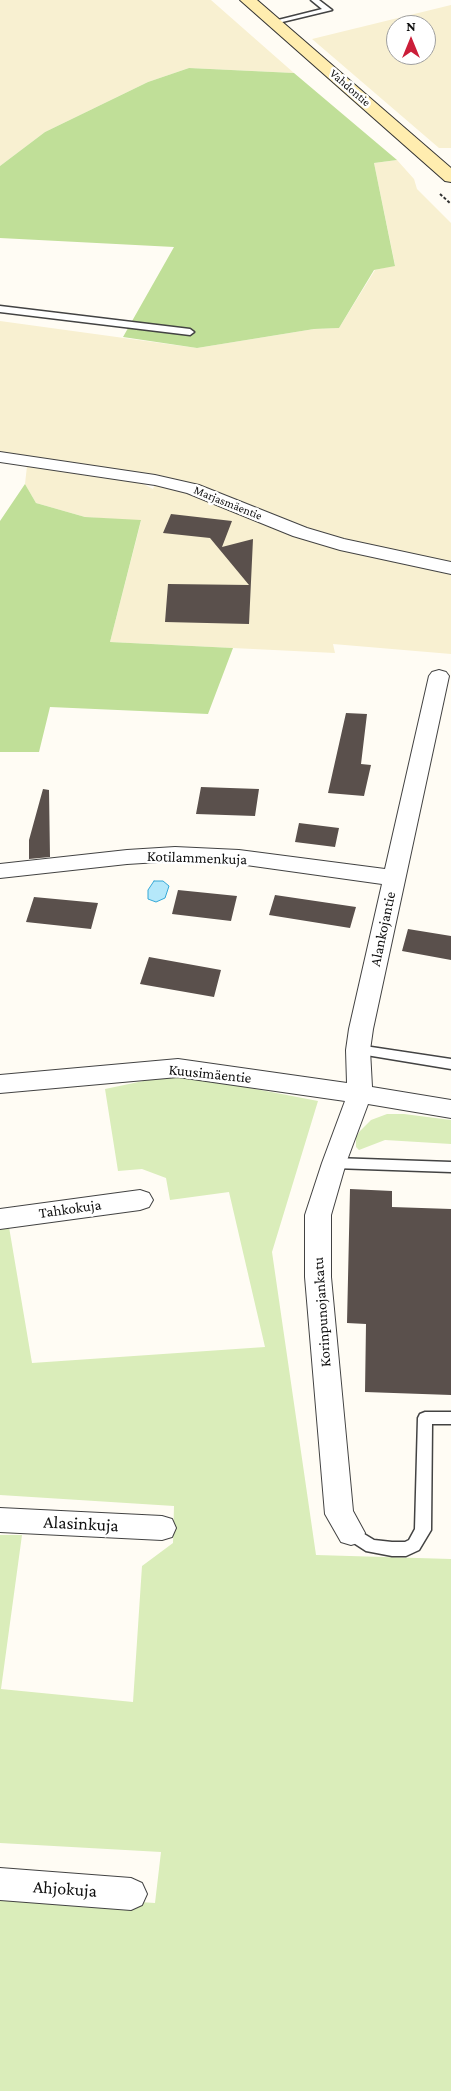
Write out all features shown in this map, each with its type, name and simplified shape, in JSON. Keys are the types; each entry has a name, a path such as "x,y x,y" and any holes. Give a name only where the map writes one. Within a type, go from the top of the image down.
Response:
{"main road":[{"name":"Vahdontie","path":"248,0 451,177"}],"street":[{"name":"Marjasmäentie","path":"0,457 155,480 193,489 300,532 340,544 451,568"},
{"name":"Alankojantie","path":"360,1094 358,1050 361,1028 439,676"},
{"name":"Kotilammenkuja","path":"0,871 127,857 175,854 239,857 394,878"},
{"name":"Kuusimäentie","path":"0,1084 178,1068 360,1094"},
{"path":"360,1094 451,1109"},
{"name":"Korinpunojankatu","path":"351,1533 339,1514 318,1277 318,1215 334,1163 360,1094"},
{"name":"Tahkokuja","path":"0,1218 140,1200"},
{"name":"Alasinkuja","path":"0,1520 162,1528"},
{"name":"Ahjokuja","path":"0,1884 131,1894"}],"lane":[{"path":"274,22 328,10 314,0"},
{"path":"0,309 190,332"},
{"path":"358,1050 451,1064"},
{"path":"334,1163 451,1167"},
{"path":"351,1533 370,1546 392,1549 406,1548 414,1545 423,1530 425,1418 451,1418"}],"shaded area":[{"path":"0,0 211,0 294,73 189,68 148,82 45,132 0,166"},
{"path":"451,5 451,148 439,148 312,39 386,21 386,65 436,65 436,15 410,15"},
{"path":"397,160 414,179 417,189 451,223 451,654 333,644 335,653 110,642 141,521 85,517 36,503 25,484 27,466 136,480 153,489 158,475 0,453 0,321 197,348 314,329 339,328 375,270 395,265 374,163"}],"green space":[{"path":"189,68 294,73 397,160 374,163 395,266 374,270 339,328 314,329 197,348 123,337 174,247 0,238 0,166 45,132 148,82"},
{"path":"25,484 36,503 85,517 141,520 110,642 233,648 208,714 50,707 39,752 0,752 0,521"},
{"path":"177,1074 318,1101 272,1252 316,1555 451,1559 451,2091 0,2091 0,1893 155,1903 161,1852 0,1843 0,1535 22,1535 1,1689 133,1702 142,1566 173,1543 174,1506 0,1495 0,1229 9,1227 32,1363 265,1347 229,1192 170,1200 166,1178 142,1169 118,1171 105,1089"},
{"path":"387,1114 404,1114 451,1120 451,1144 385,1140 359,1150 356,1147 356,1137 360,1131 371,1120"}],"water":[{"path":"154,881 163,881 169,886 165,898 156,902 148,899 148,890"}],"building":[{"path":"171,514 232,521 222,547 253,539 249,624 165,622 168,584 249,585 210,538 163,533"},
{"path":"346,713 367,714 361,764 371,765 364,796 328,793"},
{"path":"201,787 259,789 255,816 196,814"},
{"path":"43,789 49,790 50,857 29,859 29,840"},
{"path":"299,823 339,828 335,847 295,842"},
{"path":"178,890 237,896 231,921 172,914"},
{"path":"275,895 356,907 350,928 269,915"},
{"path":"34,897 98,903 91,929 26,922"},
{"path":"408,929 451,936 451,960 402,951"},
{"path":"149,957 221,970 214,997 140,984"},
{"path":"350,1189 392,1191 392,1207 451,1209 451,1395 365,1392 366,1324 347,1323"}]}
